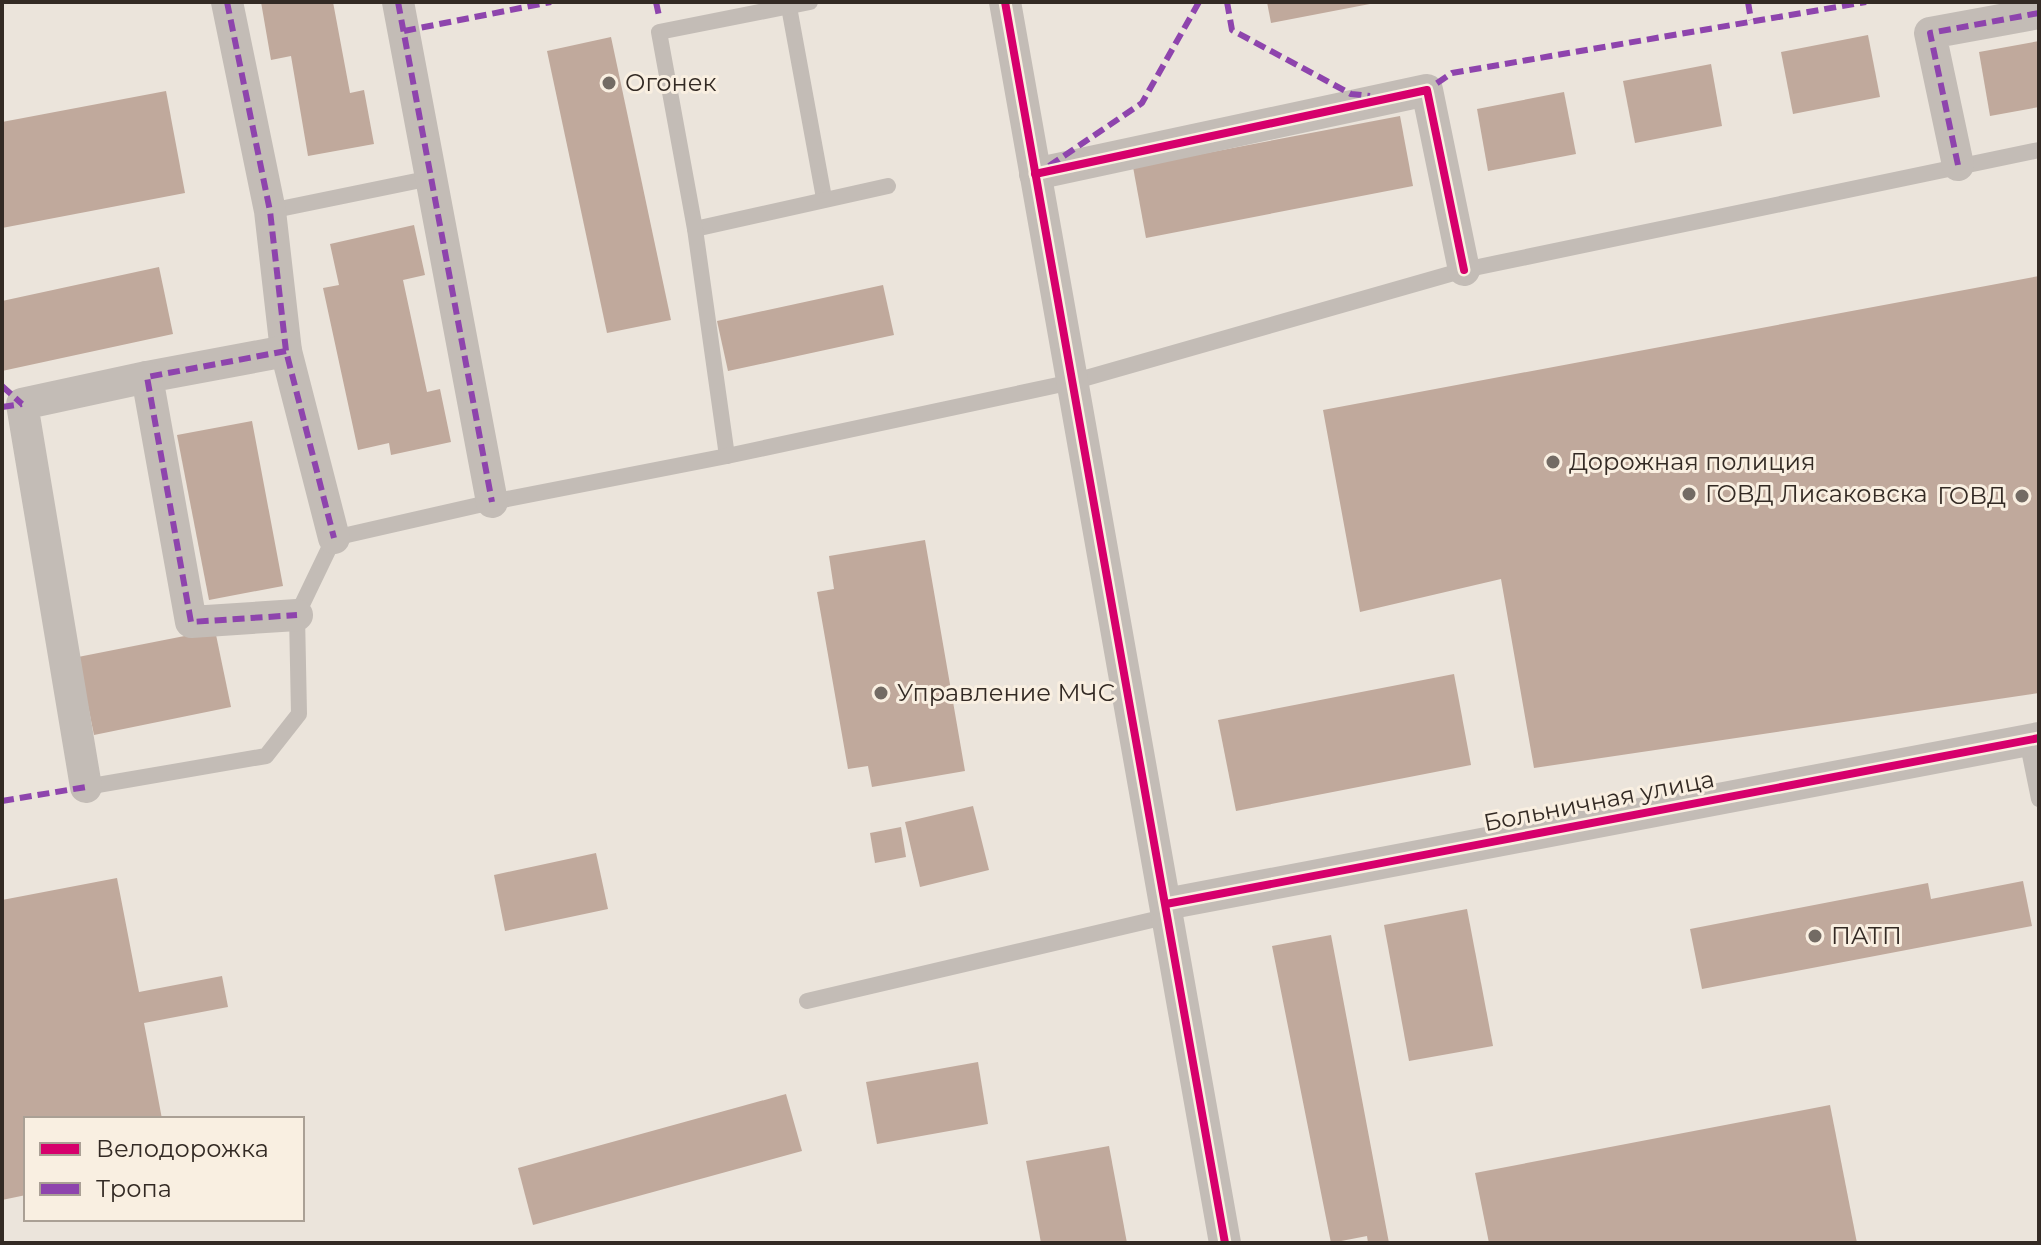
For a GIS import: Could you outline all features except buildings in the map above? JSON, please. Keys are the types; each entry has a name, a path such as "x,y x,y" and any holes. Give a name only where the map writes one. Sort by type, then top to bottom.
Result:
{"street":[{"path":"227,2 270,211 286,351 334,538"},
{"path":"398,2 492,502"},
{"path":"1005,2 1225,1243"},
{"path":"1958,165 1930,33 2039,13"},
{"path":"1035,174 1427,90 1464,270"},
{"path":"86,787 22,404 286,351"},
{"path":"147,377 191,622 297,615"},
{"name":"Больничная улица","path":"1168,910 2033,739"}],"lane":[{"path":"727,456 695,229 659,32 810,2"},
{"path":"789,7 824,198"},
{"path":"86,787 266,756 299,714 297,615 334,538 492,502 727,456 1072,382 1464,270 2039,150"},
{"path":"270,211 431,178"},
{"path":"695,229 888,186"},
{"path":"2033,739 2039,799"},
{"path":"807,1001 1168,910"}],"marked path":[{"path":"227,2 270,211 286,351 334,538"},
{"path":"398,2 492,502"},
{"path":"404,31 551,2"},
{"path":"656,2 659,16"},
{"path":"1049,166 1142,103 1199,2"},
{"path":"1227,2 1232,30 1351,94 1370,96"},
{"path":"1748,2 1751,20"},
{"path":"1421,91 1452,73 1866,2"},
{"path":"1958,165 1930,33 2039,13"},
{"path":"286,351 147,377 191,622 297,615"},
{"path":"2,386 22,404"},
{"path":"2,407 22,404"},
{"path":"2,801 86,787"}],"cycle path":[{"path":"1005,2 1225,1243"},
{"path":"1035,174 1427,90 1464,270"},
{"path":"1166,904 2039,738"}],"place":[{"name":"Огонек","path":"609,83"},
{"name":"Дорожная полиция","path":"1553,462"},
{"name":"ГОВД Лисаковска","path":"1689,494"},
{"name":"ГОВД","path":"2022,496"},
{"name":"Управление МЧС","path":"881,693"},
{"name":"ПАТП","path":"1815,936"}]}
